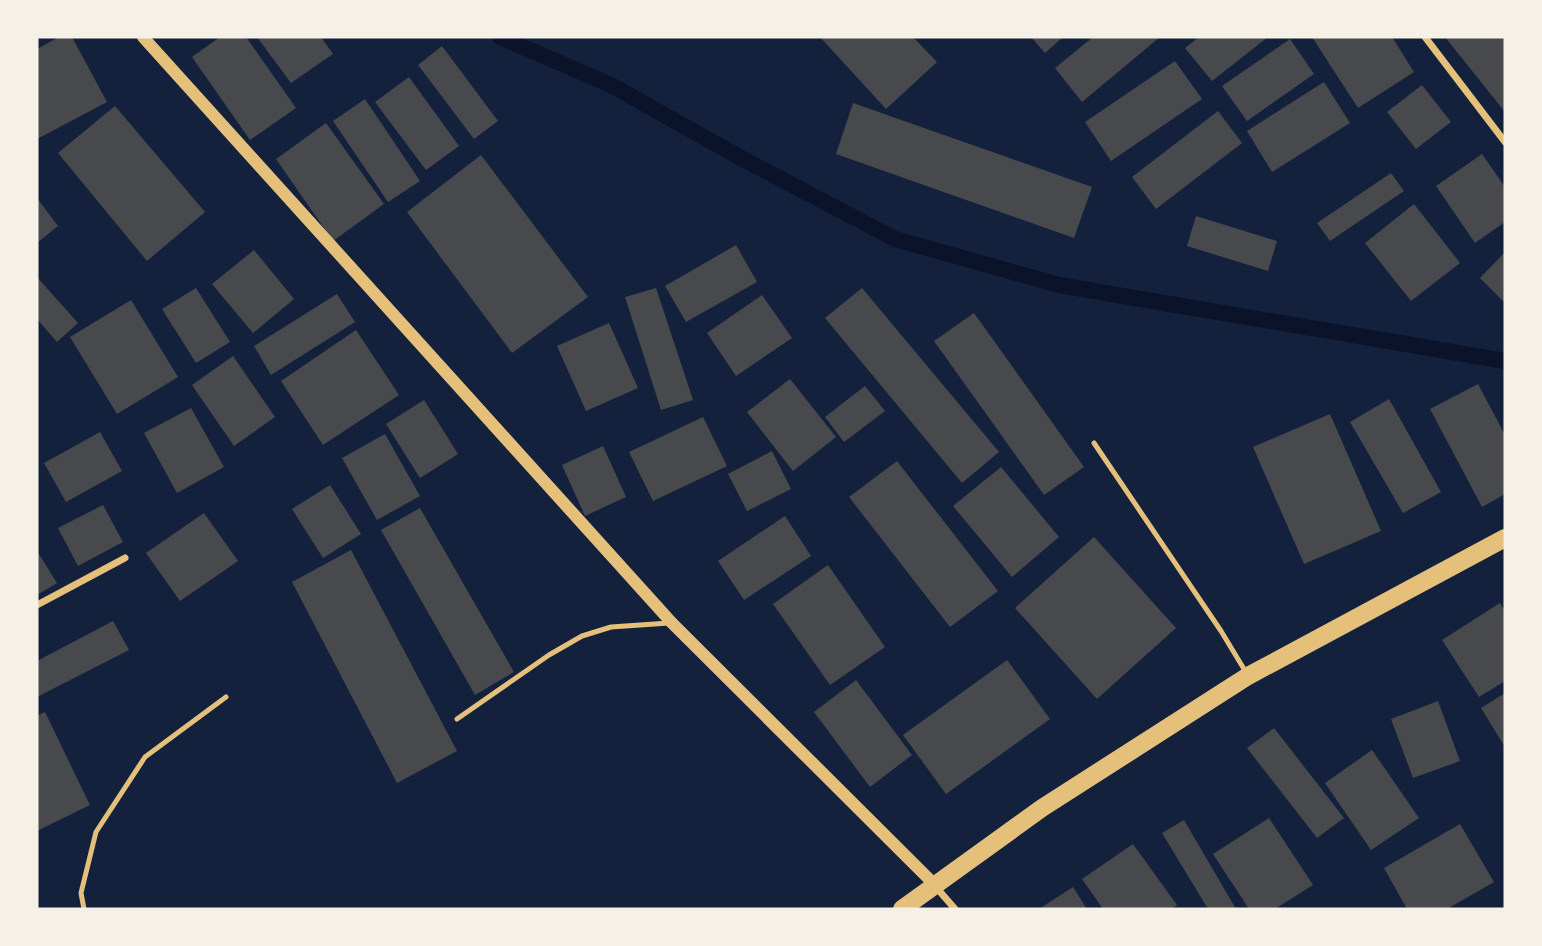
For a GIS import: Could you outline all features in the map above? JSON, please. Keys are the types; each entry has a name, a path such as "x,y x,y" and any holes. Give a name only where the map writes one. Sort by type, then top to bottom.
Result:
{"main road":[{"path":"902,909 1042,808 1248,676 1505,538"}],"street":[{"path":"143,37 672,623 935,885 955,909"},
{"path":"1425,37 1505,142"},
{"path":"37,605 125,558"}],"lane":[{"path":"1094,443 1221,631 1248,676"},
{"path":"457,719 549,654 582,636 611,627 672,623"},
{"path":"84,909 81,893 96,832 145,757 226,697"}],"building":[{"path":"59,37 72,37 107,102 37,139 37,49"},
{"path":"220,37 246,37 296,108 250,140 192,57"},
{"path":"257,37 321,37 333,54 291,83"},
{"path":"820,37 913,37 937,62 886,109"},
{"path":"1031,37 1063,37 1045,53"},
{"path":"1093,37 1160,37 1082,102 1055,68"},
{"path":"1199,37 1268,37 1212,81 1185,48"},
{"path":"1312,37 1392,37 1414,72 1358,108"},
{"path":"1445,37 1505,37 1505,112"},
{"path":"1290,39 1314,74 1247,121 1222,86"},
{"path":"442,46 498,121 474,139 418,65"},
{"path":"1175,61 1202,99 1111,161 1085,122"},
{"path":"409,77 459,146 426,170 375,102"},
{"path":"1324,82 1350,123 1272,172 1247,131"},
{"path":"1422,85 1451,122 1416,149 1387,112"},
{"path":"365,99 420,181 388,202 333,121"},
{"path":"853,103 1092,187 1074,238 836,154"},
{"path":"115,106 205,212 147,261 58,153"},
{"path":"1218,111 1242,143 1156,209 1132,177"},
{"path":"326,123 384,204 333,241 276,159"},
{"path":"1482,154 1505,187 1505,222 1475,243 1436,186"},
{"path":"481,155 588,297 512,353 407,212"},
{"path":"1391,173 1404,191 1330,241 1317,223"},
{"path":"37,198 58,226 37,243"},
{"path":"1414,204 1460,263 1411,301 1365,243"},
{"path":"1196,216 1277,241 1268,271 1187,246"},
{"path":"736,245 757,282 686,322 665,286"},
{"path":"254,250 294,299 253,333 212,284"},
{"path":"1505,252 1505,303 1480,278"},
{"path":"37,277 78,323 57,342 37,319"},
{"path":"196,288 230,342 196,363 162,309"},
{"path":"656,288 693,400 661,410 625,297"},
{"path":"862,288 999,452 962,483 825,318"},
{"path":"337,294 355,322 271,375 254,346"},
{"path":"762,295 792,338 736,376 707,333"},
{"path":"131,300 178,377 117,414 70,337"},
{"path":"974,313 1084,467 1044,495 934,341"},
{"path":"609,323 638,388 586,411 557,346"},
{"path":"356,330 399,395 323,445 281,381"},
{"path":"233,356 275,417 234,446 192,385"},
{"path":"790,379 836,437 793,471 747,412"},
{"path":"1478,384 1505,435 1505,494 1482,507 1430,409"},
{"path":"865,386 885,411 844,442 825,417"},
{"path":"1389,399 1441,492 1403,513 1350,422"},
{"path":"424,400 458,454 420,478 386,424"},
{"path":"191,408 224,467 177,493 144,433"},
{"path":"1330,414 1381,531 1304,564 1253,447"},
{"path":"703,417 727,466 653,501 629,452"},
{"path":"100,432 122,471 66,502 44,463"},
{"path":"385,434 420,496 377,520 342,458"},
{"path":"603,446 626,497 585,516 562,465"},
{"path":"772,451 791,489 747,511 728,474"},
{"path":"897,461 998,591 950,627 849,497"},
{"path":"1001,467 1059,537 1012,577 953,506"},
{"path":"330,485 361,534 323,558 292,509"},
{"path":"103,505 123,542 78,566 58,528"},
{"path":"420,508 514,672 475,695 381,530"},
{"path":"204,513 238,561 180,601 146,553"},
{"path":"785,516 811,556 744,600 718,561"},
{"path":"1094,537 1176,628 1097,699 1015,608"},
{"path":"351,550 457,751 397,783 292,582"},
{"path":"37,551 57,583 37,595"},
{"path":"828,565 885,647 830,685 773,604"},
{"path":"1500,603 1505,611 1505,681 1479,697 1442,640"},
{"path":"113,621 129,650 37,697 37,661"},
{"path":"1007,660 1050,719 946,794 903,735"},
{"path":"856,680 912,755 870,787 814,712"},
{"path":"1505,693 1505,747 1481,708"},
{"path":"1438,701 1460,761 1413,778 1391,719"},
{"path":"45,712 90,805 37,831 37,716"},
{"path":"1274,728 1344,818 1317,838 1247,748"},
{"path":"1372,750 1419,818 1371,850 1325,783"},
{"path":"1269,818 1313,885 1275,909 1249,909 1213,854"},
{"path":"1184,820 1236,909 1208,909 1162,833"},
{"path":"1460,824 1494,882 1447,909 1407,909 1384,868"},
{"path":"1133,844 1177,905 1171,909 1103,909 1082,879"},
{"path":"1073,887 1087,909 1043,909 1042,907"}],"waterway":[{"path":"500,37 611,85 741,158 895,239 1059,285 1505,361"}]}
